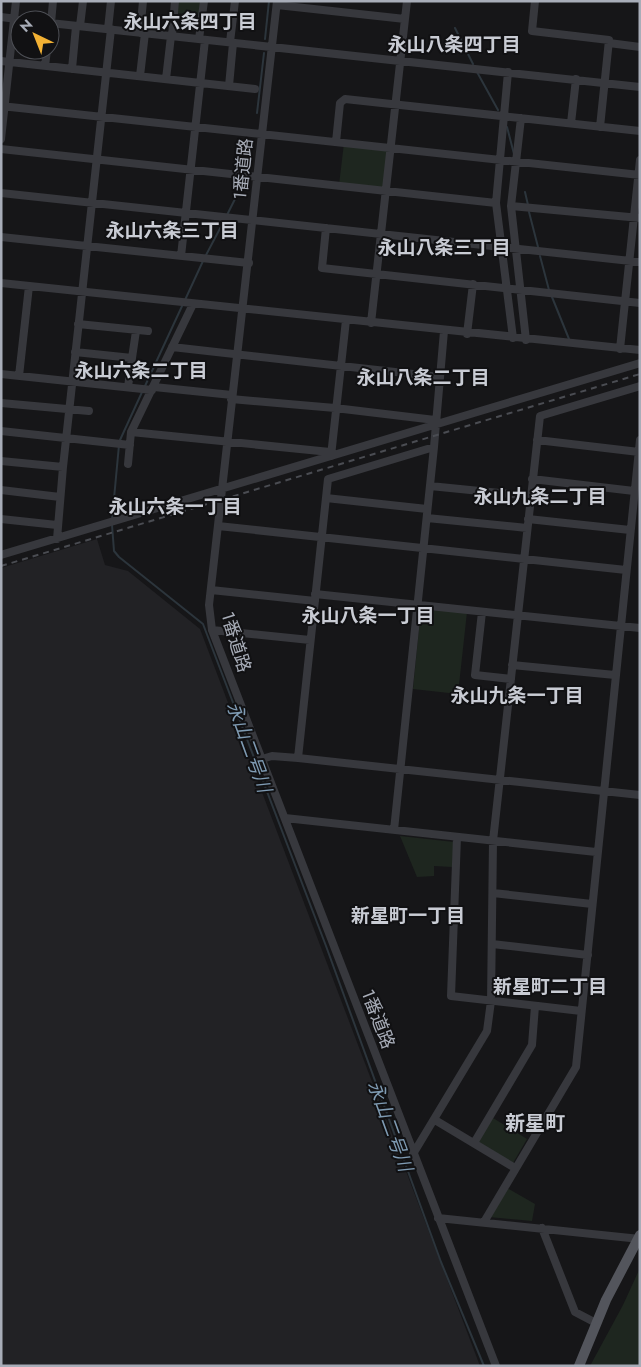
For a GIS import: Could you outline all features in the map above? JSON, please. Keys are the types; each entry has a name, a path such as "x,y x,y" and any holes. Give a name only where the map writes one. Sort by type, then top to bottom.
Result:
{"main road":[{"path":"580,1366 596,1323 639,1238"}],"street":[{"path":"72,69 83,1"},
{"path":"57,539 86,246 106,73 111,1"},
{"path":"140,76 143,1"},
{"path":"166,79 176,1"},
{"path":"181,256 200,83 204,1"},
{"path":"228,86 235,1"},
{"path":"371,323 407,1"},
{"path":"535,1 532,31 609,40 609,43 640,47"},
{"path":"277,3 405,19"},
{"name":"1番道路","path":"277,3 262,134 255,176 249,263 241,309 209,605 212,630 496,1366"},
{"path":"60,24 640,87"},
{"path":"1,139 5,62 10,38"},
{"path":"600,127 609,43"},
{"path":"45,66 46,60"},
{"path":"5,62 255,89"},
{"path":"508,72 496,203 513,338"},
{"path":"570,124 576,79"},
{"path":"336,142 340,103 345,99 640,131"},
{"path":"3,106 639,175"},
{"path":"521,118 511,206 526,340"},
{"path":"1,149 496,203"},
{"path":"620,349 629,261 636,218 640,160"},
{"path":"1,193 640,262"},
{"path":"511,206 636,218"},
{"path":"326,228 322,268 640,303"},
{"path":"1,237 249,263"},
{"path":"1,283 467,334 640,350"},
{"path":"467,334 473,284"},
{"path":"19,376 28,286"},
{"path":"128,464 127,445 131,432 191,304"},
{"path":"331,454 346,320"},
{"path":"78,324 148,331"},
{"path":"128,387 136,330"},
{"path":"394,830 427,518 444,331"},
{"path":"172,348 440,377"},
{"path":"75,352 132,358"},
{"path":"1,555 222,490 331,454 640,363"},
{"path":"1,374 335,408 435,423"},
{"path":"414,1154 487,1031 491,1001 494,842 540,416 640,386"},
{"path":"1,403 89,411"},
{"path":"1,431 127,445"},
{"path":"131,432 227,441 331,454"},
{"path":"537,440 638,452"},
{"path":"484,1222 576,1067 588,955 596,852 640,440"},
{"path":"298,758 328,479 434,447"},
{"path":"1,461 63,467"},
{"path":"532,479 634,491"},
{"path":"430,486 531,496"},
{"path":"1,490 60,497"},
{"path":"326,498 427,509"},
{"path":"1,518 57,525"},
{"path":"427,518 527,528"},
{"path":"528,519 630,530"},
{"path":"218,526 626,570"},
{"path":"211,590 418,605 640,628"},
{"path":"482,612 475,675 511,679"},
{"path":"212,630 310,640"},
{"path":"512,665 615,675"},
{"path":"262,758 272,756 298,758 640,795"},
{"path":"285,818 596,852"},
{"path":"457,837 451,996 581,1011"},
{"path":"493,893 592,904"},
{"path":"492,944 588,955"},
{"path":"474,1143 532,1045 535,1006"},
{"path":"435,1120 515,1168"},
{"path":"438,1218 639,1238"},
{"path":"542,1228 575,1312 596,1323"}],"shaded area":[{"path":"175,1 204,1 202,15 174,13"},
{"path":"344,143 391,148 386,191 339,185"},
{"path":"97,539 105,565 128,571 200,629 480,1366 1,1366 1,568"},
{"path":"421,608 467,612 458,694 413,689"},
{"path":"400,836 454,842 452,867 434,866 434,876 417,877"},
{"path":"493,1118 527,1139 513,1163 478,1142"},
{"path":"507,1188 535,1204 532,1221 489,1217"},
{"path":"640,1268 640,1366 590,1366 623,1305"}],"waterway":[{"name":"永山二号川","path":"265,39 269,1"},
{"path":"455,28 473,64"},
{"name":"永山二号川","path":"257,113 264,53"},
{"path":"477,72 498,110"},
{"path":"507,127 514,154"},
{"name":"永山二号川","path":"247,175 249,165"},
{"name":"永山二号川","path":"227,215 245,179"},
{"path":"525,192 528,205"},
{"path":"529,212 538,247"},
{"name":"永山二号川","path":"205,257 225,219"},
{"path":"540,256 549,290"},
{"name":"永山二号川","path":"185,300 203,261"},
{"path":"552,297 569,339"},
{"name":"永山二号川","path":"145,386 183,304"},
{"name":"永山二号川","path":"120,440 143,390"},
{"name":"永山二号川","path":"112,520 119,445"},
{"name":"永山二号川","path":"112,525 114,551 119,557 203,624 326,946 441,1262 484,1366"}],"railway":[{"path":"1,566 640,374"}],"district":[{"name":"永山六条四丁目","path":"190,21"},
{"name":"永山八条四丁目","path":"454,44"},
{"name":"永山六条三丁目","path":"172,230"},
{"name":"永山八条三丁目","path":"444,247"},
{"name":"永山六条二丁目","path":"141,370"},
{"name":"永山八条二丁目","path":"423,377"},
{"name":"永山九条二丁目","path":"540,496"},
{"name":"永山六条一丁目","path":"175,506"},
{"name":"永山八条一丁目","path":"368,615"},
{"name":"永山九条一丁目","path":"517,695"},
{"name":"新星町一丁目","path":"408,915"},
{"name":"新星町二丁目","path":"550,986"},
{"name":"新星町","path":"535,1123"}]}
